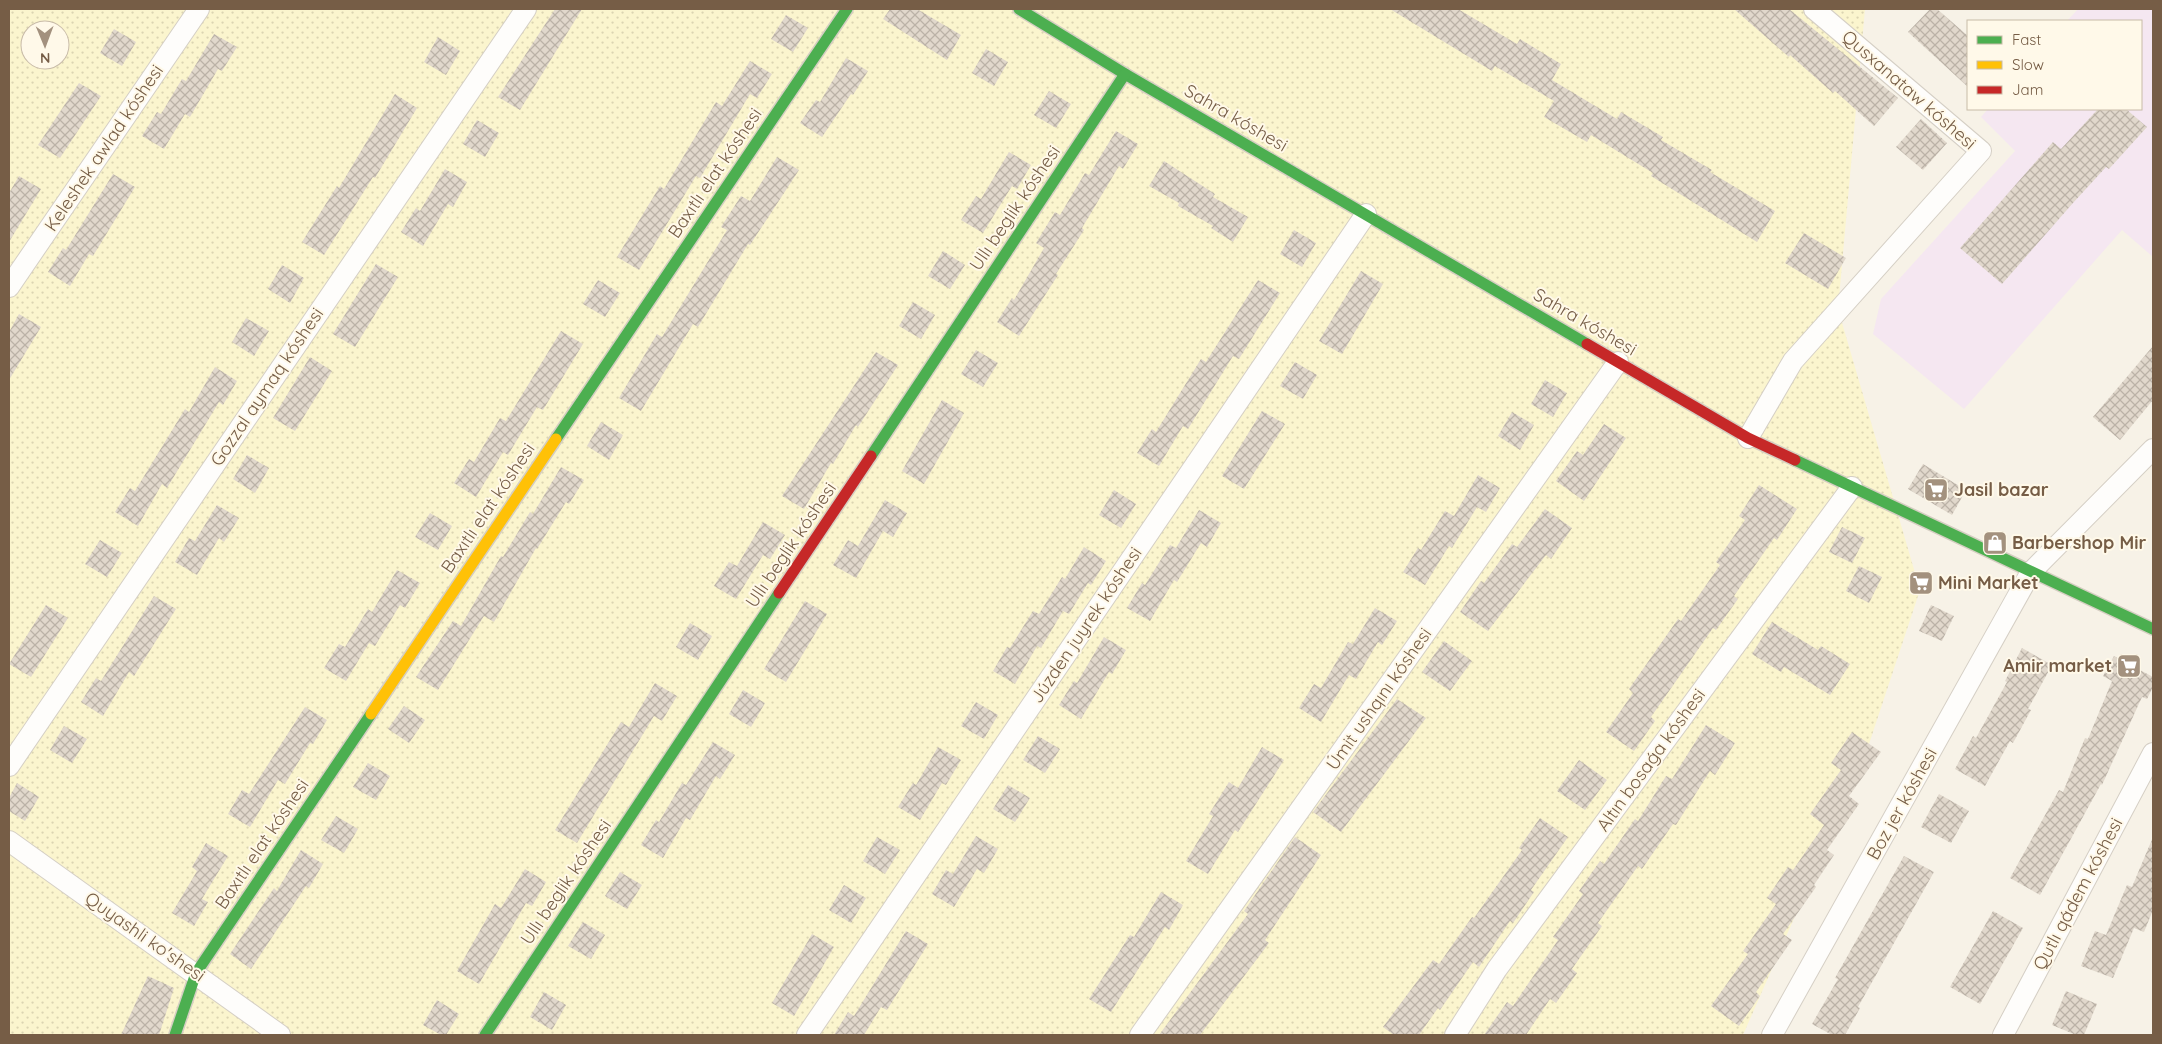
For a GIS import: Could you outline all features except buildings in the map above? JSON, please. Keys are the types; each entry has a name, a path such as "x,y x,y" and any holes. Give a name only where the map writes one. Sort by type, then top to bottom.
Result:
{"street":[{"name":"Keleshek awlad kóshesi","path":"9,287 199,9"},
{"name":"Gozzal aymaq kóshesi","path":"9,766 526,9"},
{"name":"Baxıtlı elat kóshesi","path":"175,1035 196,973 847,9"},
{"name":"Sahra kóshesi","path":"1019,9 1125,74 1748,438 2153,629"},
{"name":"Qusxanataw kóshesi","path":"1748,438 1793,361 1981,151 1814,9"},
{"name":"Ullı beglik kóshesi","path":"485,1035 1125,74"},
{"name":"Júzden juyrek kóshesi","path":"807,1035 1366,214"},
{"name":"Úmit ushqını kóshesi","path":"1140,1035 1618,362"},
{"name":"Boz jer kóshesi","path":"1772,1035 2031,572 2153,449"},
{"name":"Altın bosaǵa kóshesi","path":"1455,1035 1503,961 1852,487"},
{"name":"Qutlı qádem kóshesi","path":"2004,1035 2153,753"},
{"name":"Quyashli ko'shesi","path":"9,841 196,973 280,1035"}],"shaded area":[{"path":"2078,9 2153,9 2153,257 2122,230 1964,409 1873,334 1881,299 2015,151 1981,117 1987,110 2142,110 2142,20 2068,20"}],"sand":[{"path":"9,9 1865,9 1838,309 1920,590 1865,756 1743,1035 9,1035"}],"traffic: fast":[{"path":"556,439 847,9"},
{"path":"1019,9 1125,74 1587,344"},
{"path":"871,456 1125,74"},
{"path":"1795,460 2153,629"},
{"path":"485,1035 779,593"},
{"path":"175,1035 196,973 371,714"}],"traffic: slow":[{"path":"371,714 556,439"}],"traffic: jam":[{"path":"1587,344 1748,438 1795,460"},
{"path":"779,593 871,456"}],"place":[{"name":"Jasil bazar","path":"1936,490"},
{"name":"Barbershop Mir","path":"1995,543"},
{"name":"Mini Market","path":"1921,583"},
{"name":"Amir market","path":"2129,666"}]}
